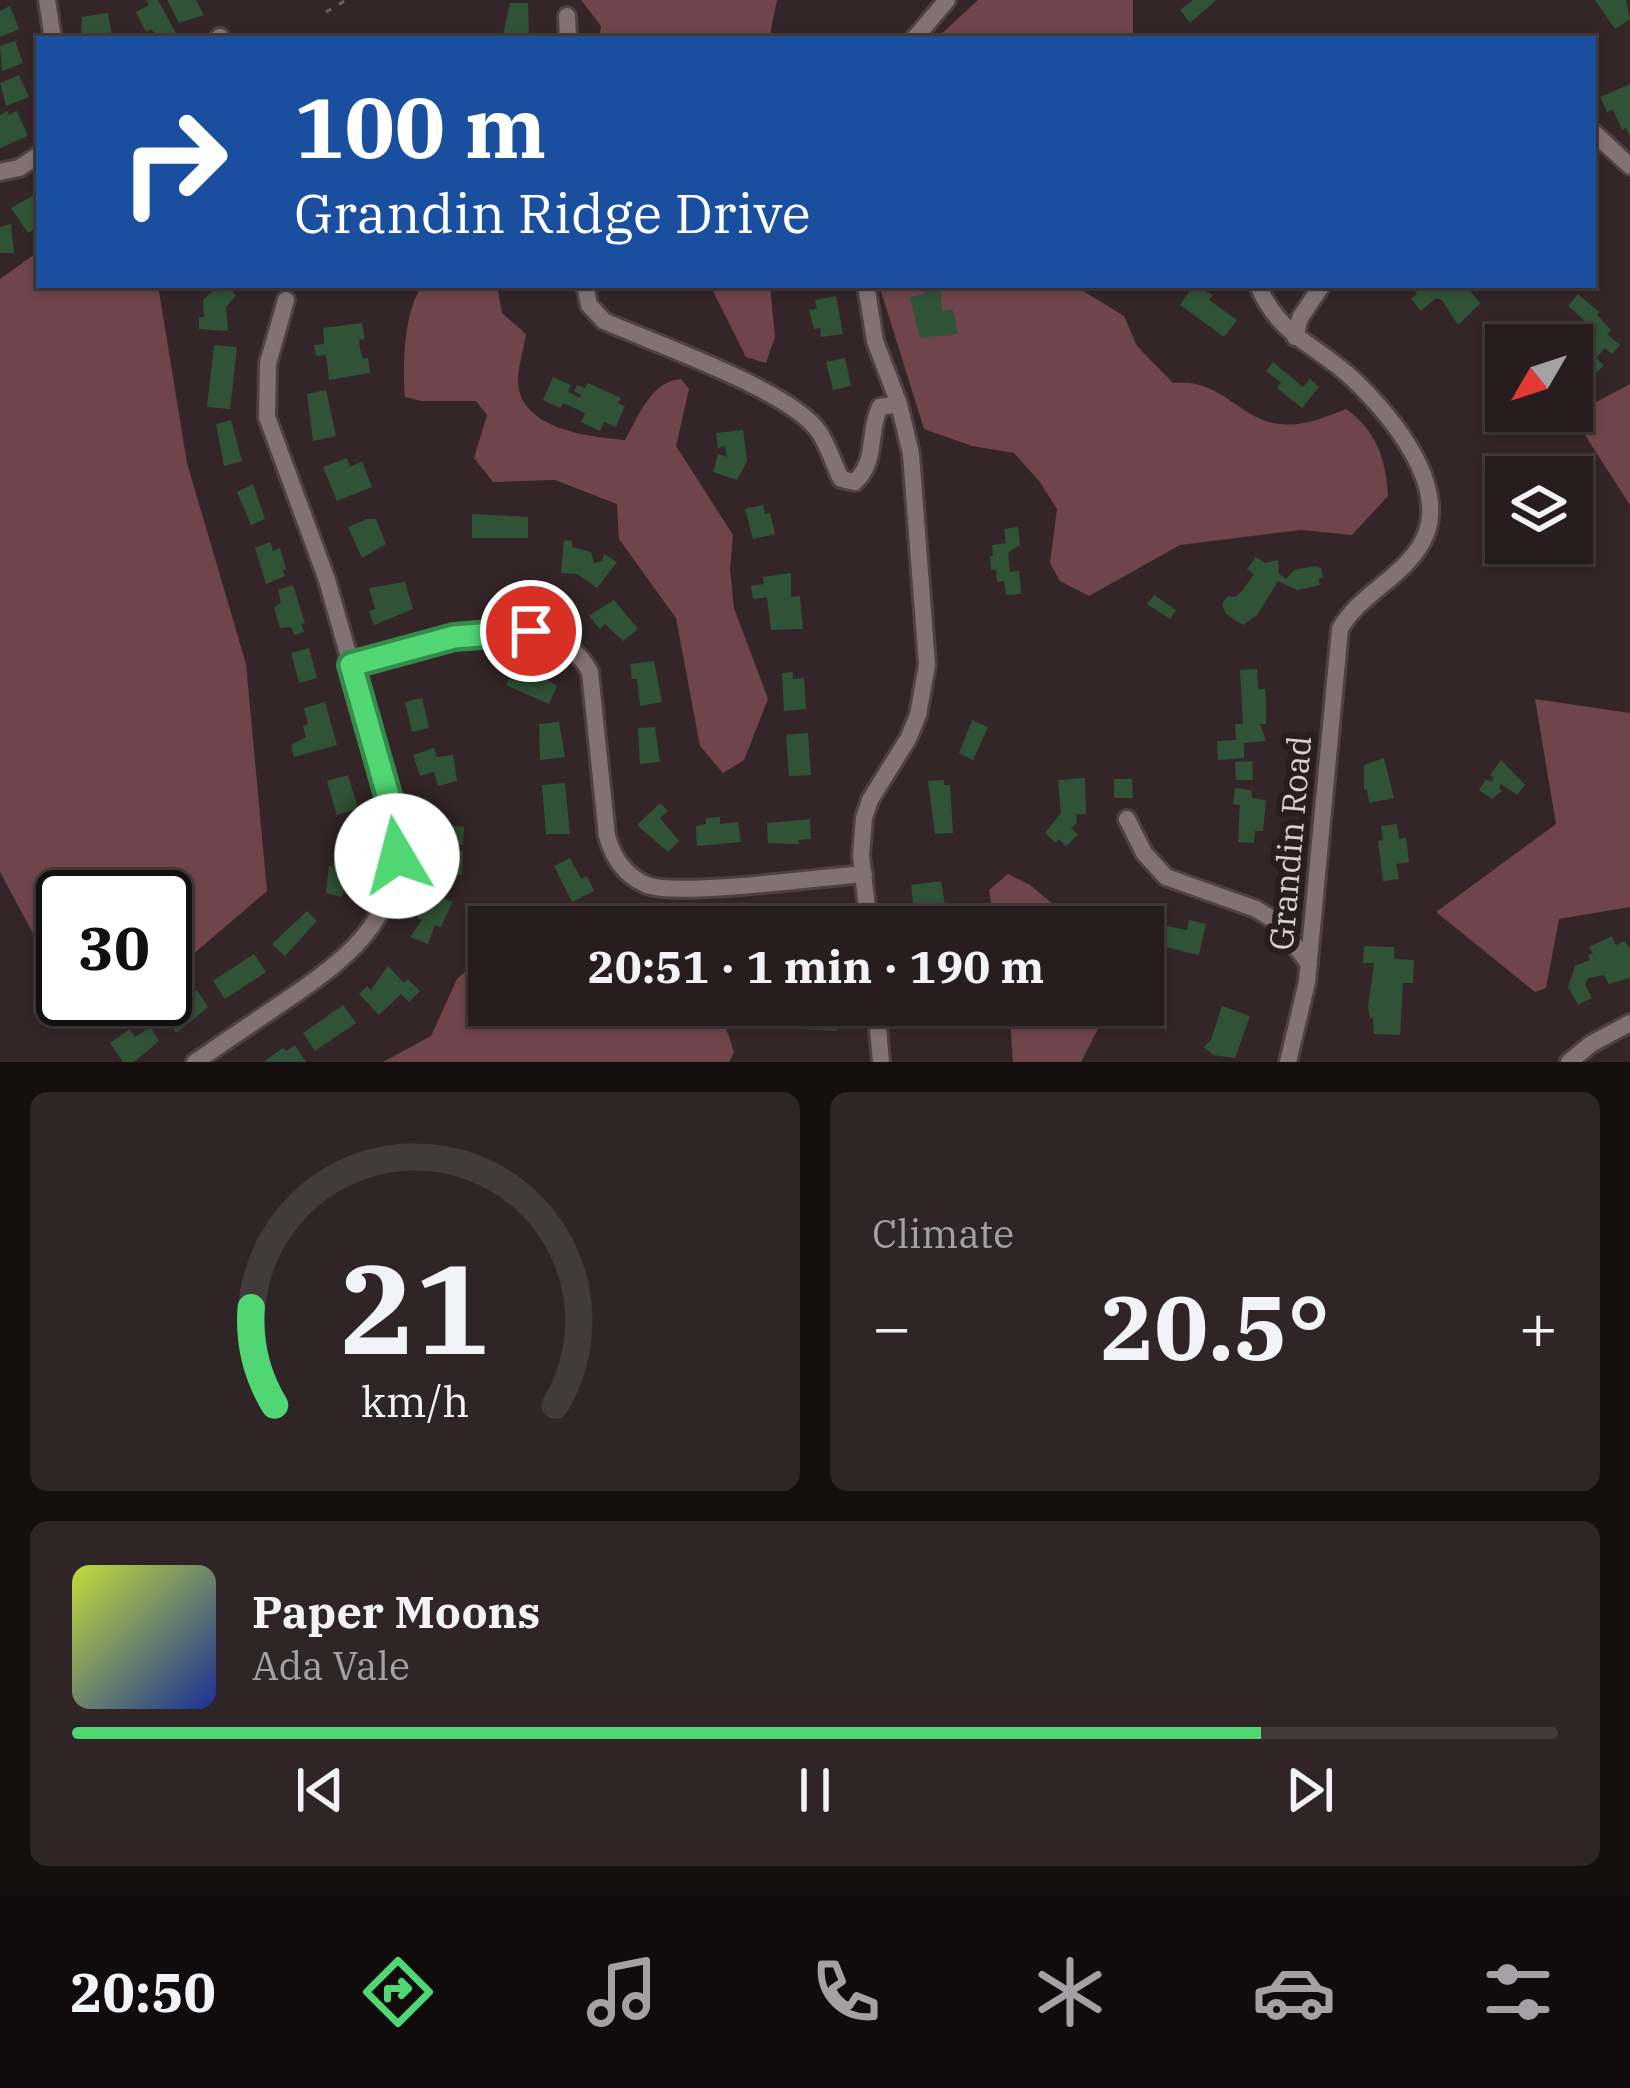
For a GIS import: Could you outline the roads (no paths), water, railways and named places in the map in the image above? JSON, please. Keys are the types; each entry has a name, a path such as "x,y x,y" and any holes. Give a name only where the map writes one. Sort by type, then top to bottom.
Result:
{"street":[{"path":"46,0 52,36"},
{"path":"917,36 947,0"},
{"path":"567,16 568,36"},
{"path":"1596,135 1630,166"},
{"path":"0,172 19,168 36,157"},
{"path":"586,288 589,305 604,322 800,411 820,431 841,478 855,482 868,470 873,422 880,407 899,404"},
{"path":"866,288 875,341 899,404 911,454 927,665 918,715 864,818 861,855 867,906"},
{"path":"1259,288 1274,318 1295,337 1300,318 1320,288"},
{"path":"195,1062 339,964 367,936 389,892 397,856 395,820 327,580 267,417 268,362 286,300"},
{"name":"Grandin Road","path":"1288,1062 1309,964 1340,629 1420,547 1429,524 1430,499 1413,458 1378,406 1332,361 1295,337"},
{"path":"351,665 454,637 531,631 556,636 576,651 590,672 607,836 616,860 633,878 669,889 864,874"},
{"path":"1127,819 1144,853 1166,877 1256,909 1276,922 1309,964"},
{"path":"1569,1062 1630,1023"},
{"path":"877,1026 880,1062"}]}
